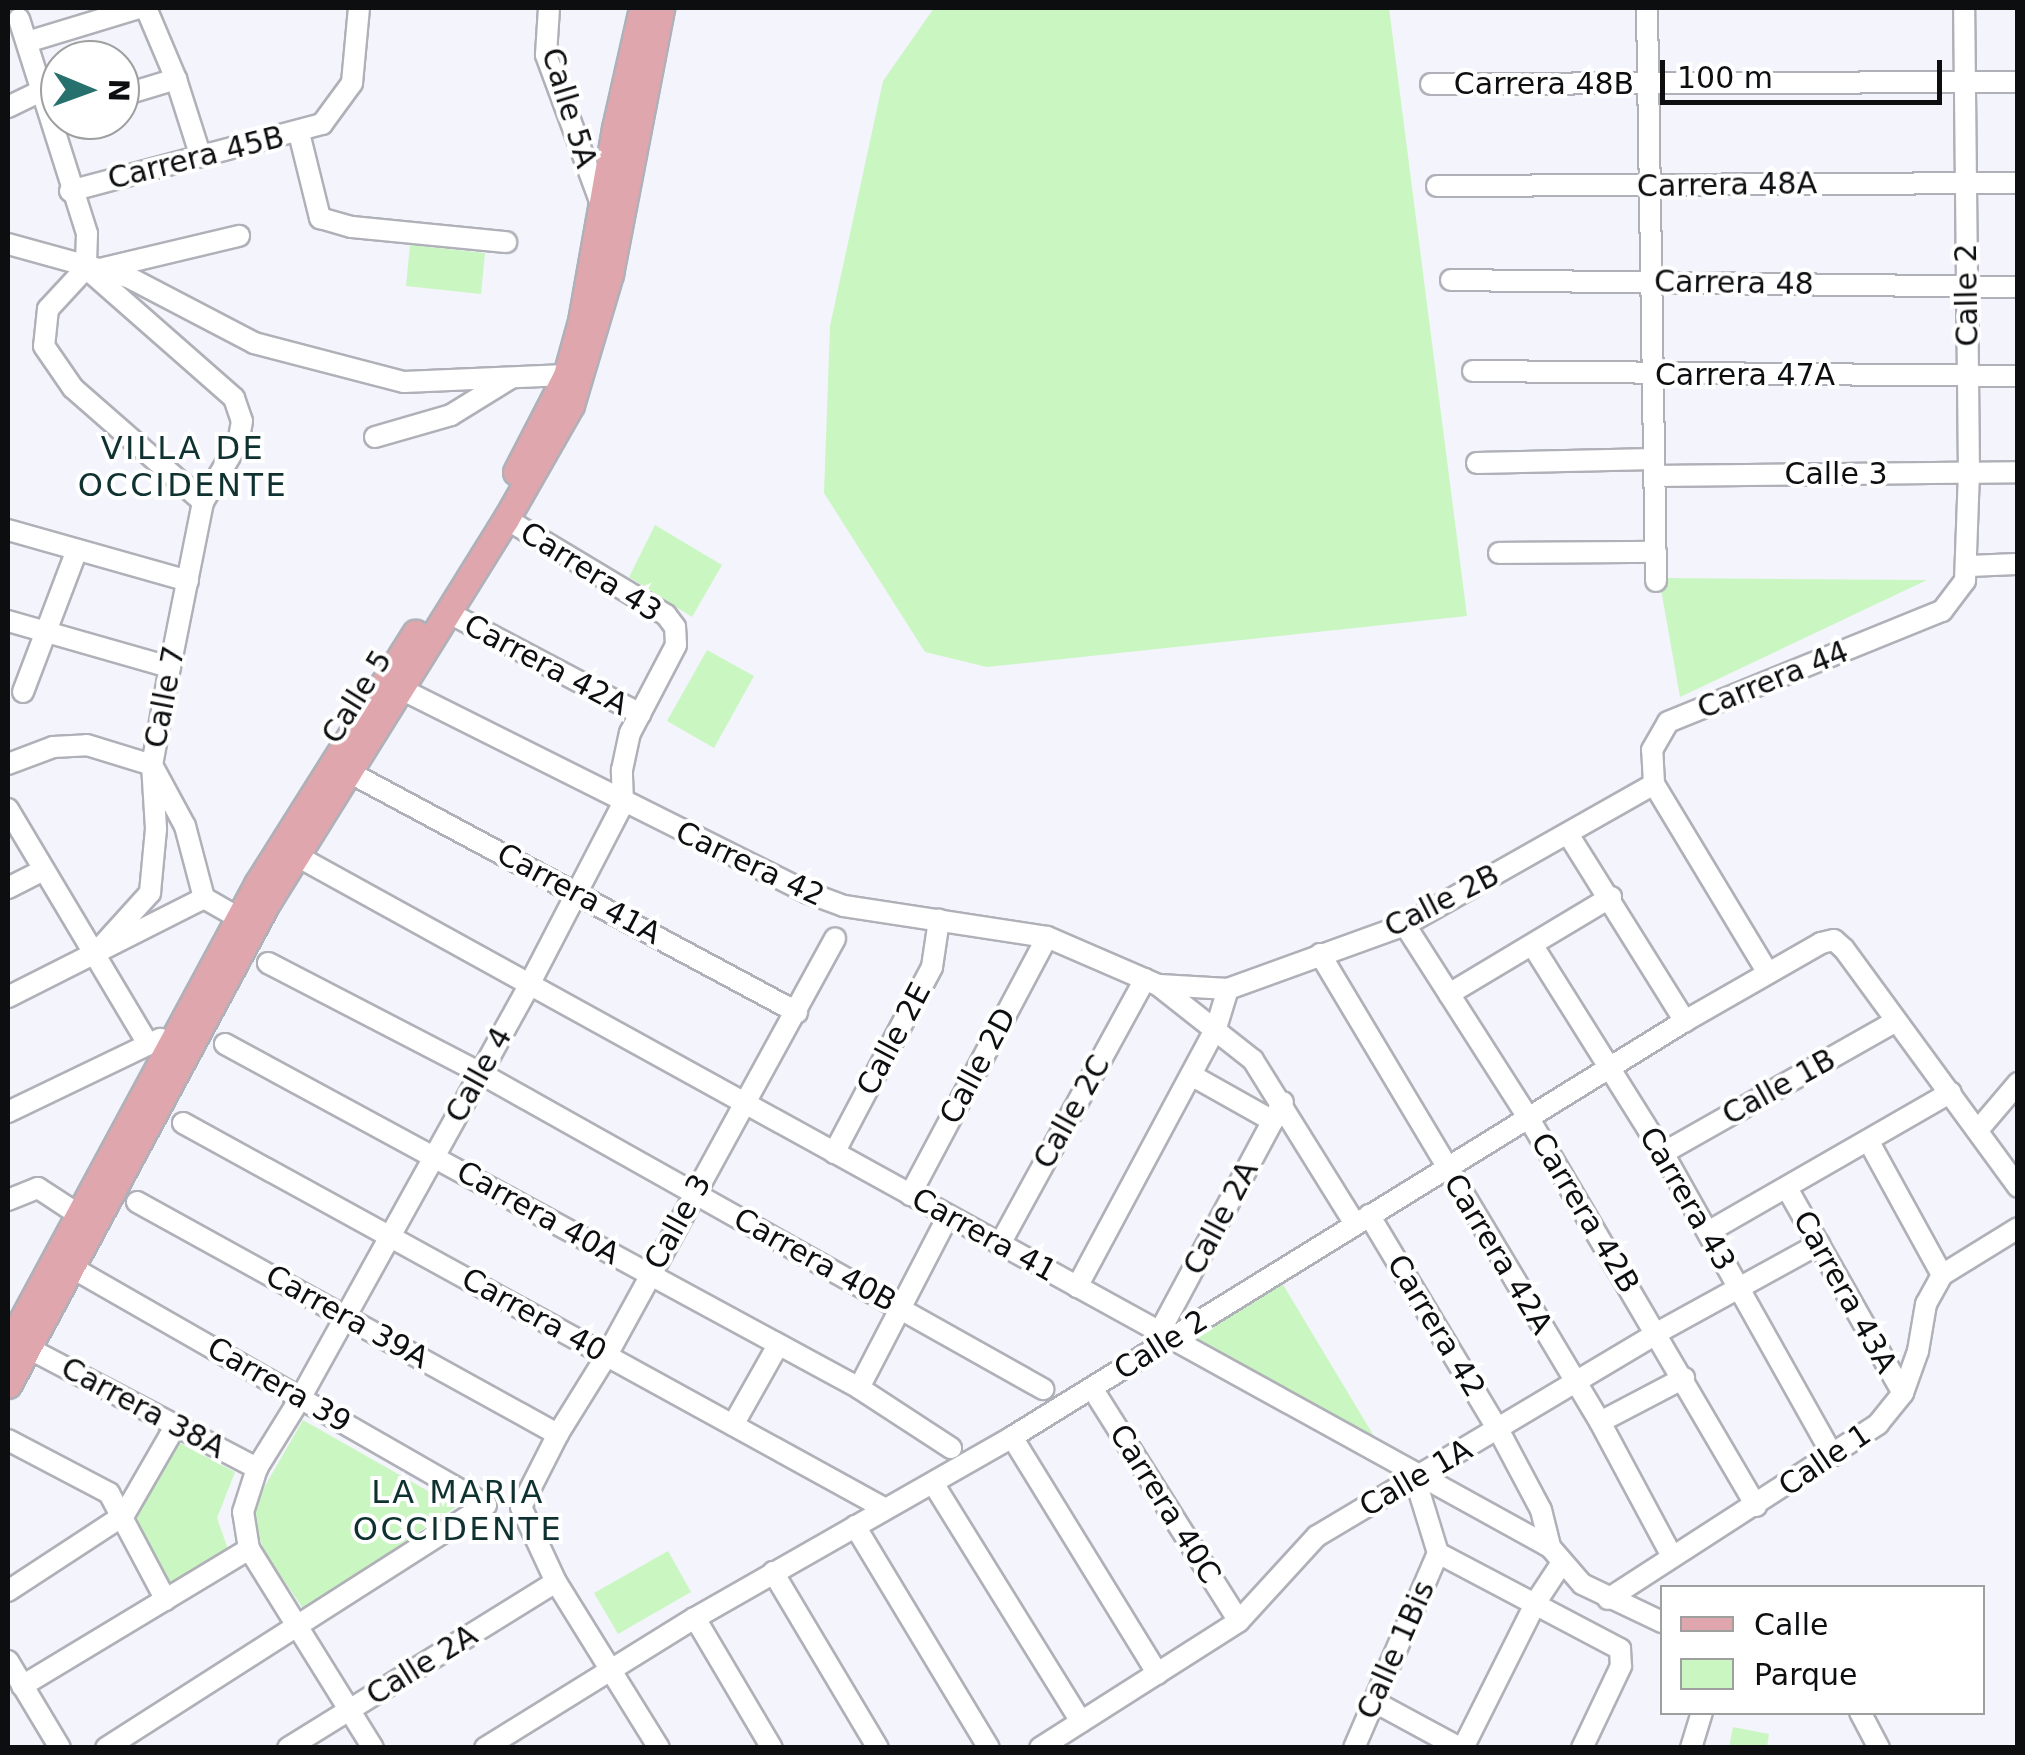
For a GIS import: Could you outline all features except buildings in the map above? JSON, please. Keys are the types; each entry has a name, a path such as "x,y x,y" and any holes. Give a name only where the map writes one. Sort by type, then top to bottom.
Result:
{"main road":[{"name":"Calle 5","path":"8,1386 18,1347 76,1213 239,918 518,469 566,375 642,8"},
{"name":"Calle 5","path":"18,1347 70,1268 296,856 506,519 571,405 598,327 661,8"}],"street":[{"path":"26,42 139,8"},
{"path":"146,8 176,79 200,154"},
{"name":"Carrera 45B","path":"70,191 200,154 300,133 322,124 352,83 359,8"},
{"name":"Calle 5A","path":"549,8 546,54 602,206"},
{"path":"1647,8 1656,581"},
{"name":"Calle 2","path":"1964,8 1969,473 1966,574"},
{"path":"20,18 40,82"},
{"path":"140,90 176,79"},
{"name":"Carrera 48B","path":"1431,84 2018,82"},
{"path":"8,107 40,91"},
{"path":"300,133 320,218 352,227 506,242"},
{"path":"60,140 70,191 87,234 91,269"},
{"name":"Carrera 48A","path":"1437,186 2018,183"},
{"path":"203,502 74,388 44,346 48,309 91,269 239,236"},
{"path":"9,240 91,269 128,277 254,344 404,382 566,375"},
{"name":"Calle 7","path":"91,269 234,398 242,421 238,443 203,502 170,666 152,765 156,830 150,893 92,957"},
{"name":"Carrera 48","path":"1451,280 2018,287"},
{"name":"Carrera 47A","path":"1473,371 2018,376"},
{"path":"375,436 451,415 513,377"},
{"name":"Calle 3","path":"1477,463 2018,472"},
{"name":"Carrera 43","path":"506,519 666,615 675,626"},
{"path":"8,530 188,581"},
{"path":"23,692 77,550"},
{"path":"1499,552 1656,552"},
{"path":"1966,574 2018,564"},
{"name":"Carrera 44","path":"1654,784 1652,750 1668,722 1942,611 1966,574"},
{"name":"Carrera 42A","path":"452,616 640,714"},
{"path":"8,621 170,666"},
{"name":"Calle 4","path":"249,1549 244,1512 257,1468 301,1397 480,1073 623,804 622,770 640,714 676,644 675,626"},
{"name":"Carrera 42","path":"408,694 623,804 844,906 1046,937 1152,982 1216,1028 1253,1060 1278,1112 1362,1220 1499,1431 1540,1510 1555,1556"},
{"path":"8,764 54,747 87,745 152,765 185,826 204,898 239,918"},
{"name":"Carrera 41A","path":"360,778 797,1012"},
{"path":"1654,784 1768,973"},
{"name":"Calle 2B","path":"1152,982 1228,989 1405,925 1654,784"},
{"path":"8,809 92,957 148,1044"},
{"path":"1568,834 1611,897 1685,1021"},
{"name":"Carrera 41","path":"296,856 1414,1475 1555,1556 1608,1599 1660,1621"},
{"path":"8,888 43,870"},
{"path":"1450,994 1611,897"},
{"path":"11,988 92,957 204,898"},
{"name":"Calle 2E","path":"834,1153 932,967 939,920"},
{"name":"Carrera 42B","path":"1405,925 1528,1117 1756,1506"},
{"name":"Calle 2D","path":"910,1195 1046,937"},
{"name":"Calle 3","path":"556,1582 521,1507 835,938"},
{"name":"Calle 2","path":"486,1748 695,1618 1012,1437 1092,1388 1164,1336 1820,942 1834,940 1896,1021"},
{"name":"Carrera 43","path":"1532,946 1662,1153 1833,1456"},
{"name":"Carrera 42A","path":"1320,954 1600,1422 1672,1556"},
{"name":"Carrera 40B","path":"268,963 480,1073 1043,1390"},
{"name":"Calle 2C","path":"1000,1244 1152,982"},
{"path":"1078,1287 1216,1028 1228,989"},
{"path":"1896,1021 2018,1187"},
{"name":"Calle 1B","path":"1662,1153 1896,1021"},
{"path":"8,1112 176,1032"},
{"name":"Carrera 40A","path":"225,1044 860,1388 951,1448"},
{"path":"1191,1075 1278,1112"},
{"path":"1978,1130 2018,1083"},
{"path":"1708,1232 1788,1190 1951,1092"},
{"name":"Calle 2A","path":"1164,1336 1278,1112"},
{"name":"Carrera 40","path":"183,1123 884,1508"},
{"path":"1869,1142 1942,1276 2018,1228"},
{"path":"8,1200 38,1188 76,1213"},
{"name":"Carrera 43A","path":"1788,1190 1903,1394"},
{"name":"Carrera 39A","path":"137,1202 558,1434"},
{"path":"860,1388 948,1216"},
{"name":"Calle 1A","path":"1040,1748 1239,1621 1317,1536 1736,1287 1819,1244"},
{"name":"Carrera 39","path":"70,1268 486,1505 298,1628"},
{"name":"Calle 1","path":"1608,1599 1878,1424 1903,1394 1918,1351 1926,1304 1942,1276"},
{"path":"733,1425 778,1344"},
{"name":"Carrera 38A","path":"18,1347 257,1468"},
{"path":"1600,1422 1684,1378"},
{"name":"Carrera 40C","path":"1092,1388 1239,1621"},
{"path":"8,1591 124,1516 176,1425"},
{"path":"1012,1437 1158,1674"},
{"path":"8,1440 108,1493 124,1516 166,1600"},
{"path":"1414,1475 1438,1553 1620,1649 1621,1666 1582,1748"},
{"path":"933,1483 1082,1722"},
{"path":"856,1526 989,1748"},
{"path":"22,1686 249,1549 373,1748"},
{"name":"Calle 1Bis","path":"1354,1748 1438,1553"},
{"path":"1372,1701 1462,1748 1555,1556"},
{"path":"773,1572 878,1748"},
{"path":"556,1582 659,1748"},
{"name":"Calle 2A","path":"288,1748 556,1582"},
{"path":"695,1618 772,1748"},
{"path":"106,1748 298,1628"},
{"path":"8,1660 60,1748"},
{"path":"1690,1748 1701,1715"},
{"path":"1862,1715 1880,1748"}],"green space":[{"path":"934,8 1389,8 1467,616 987,667 925,652 824,493 830,326 883,81"},
{"path":"410,245 485,253 481,294 406,286"},
{"path":"655,525 722,565 692,617 629,577"},
{"path":"1659,578 1927,580 1680,697"},
{"path":"707,650 754,676 714,748 667,721"},
{"path":"1282,1283 1375,1438 1189,1338"},
{"path":"303,1420 456,1507 304,1610 265,1553 250,1512"},
{"path":"174,1440 235,1472 217,1518 230,1555 166,1590 136,1516"},
{"path":"668,1551 691,1592 618,1634 594,1593"},
{"path":"1733,1727 1769,1734 1767,1747 1729,1747"}],"district":[{"name":"VILLA DE OCCIDENTE","path":"183,468"},
{"name":"LA MARIA OCCIDENTE","path":"458,1512"}]}
